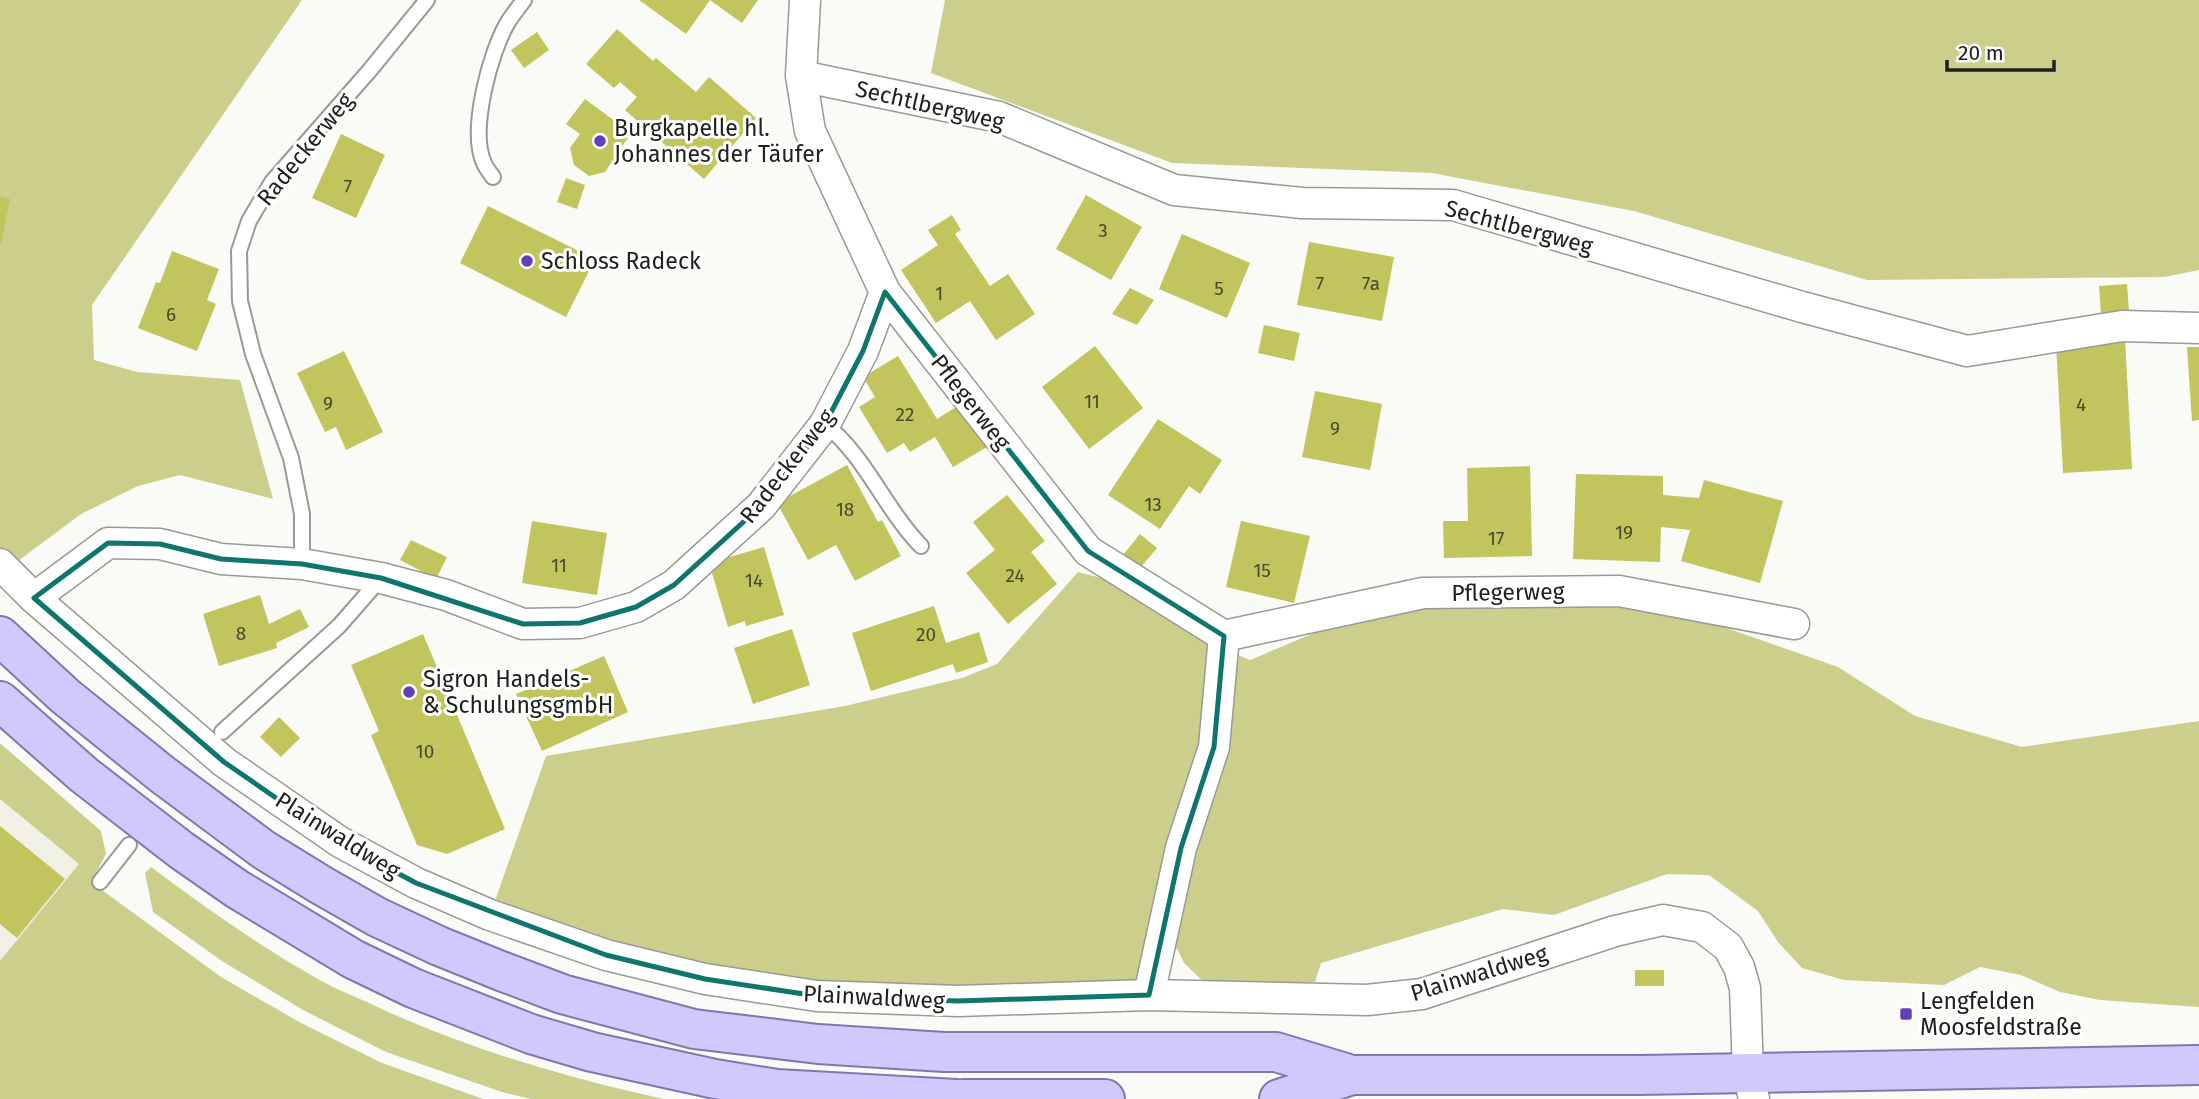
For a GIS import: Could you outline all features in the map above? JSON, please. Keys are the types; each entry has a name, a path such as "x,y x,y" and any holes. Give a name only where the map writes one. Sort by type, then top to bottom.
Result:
{"main road":[{"path":"0,636 108,732 264,850 377,917 439,946 562,995 694,1029 757,1038 944,1052 1276,1052 1352,1075 1528,1075 1745,1090 2199,1065"},
{"path":"0,701 84,775 181,850 237,889 353,960 413,988 544,1038 592,1052 715,1079 777,1089 956,1099"},
{"path":"1279,1099 1352,1075"},
{"path":"1528,1075 1567,1099"},
{"path":"964,1099 1105,1099"}],"street":[{"path":"805,0 801,76 810,131 885,292"},
{"name":"Sechtlbergweg","path":"801,76 999,117 1174,190 1302,203 1454,205 1802,307 1967,351 2122,326 2199,328"},
{"name":"Radeckerweg","path":"34,598 108,543 160,544 221,559 302,564 381,578 446,595 523,624 580,623 636,607 674,585 761,506 825,424 863,351 885,292"},
{"name":"Pflegerweg","path":"885,292 1088,551 1224,636 1423,593 1619,591 1794,624"},
{"name":"Plainwaldweg","path":"0,564 34,598 224,762 340,842 416,883 490,915 606,955 705,979 817,996 958,1001 1149,995 1367,1000 1422,993 1615,931 1663,920 1702,926 1728,947 1739,967 1745,988 1745,1090"},
{"path":"1149,995 1181,848 1214,747 1224,636"}],"lane":[{"name":"Radeckerweg","path":"302,564 302,514 291,458 253,354 240,301 239,251 249,221 272,182 427,0"},
{"path":"493,177 484,163 479,143 482,97 494,54 508,22 524,0"},
{"path":"825,424 850,447 905,530 921,546"},
{"path":"222,732 339,626 381,578"},
{"path":"100,882 129,845"}],"highlighted area":[{"path":"885,292 1088,551 1224,636 1214,747 1181,848 1149,995 958,1001 817,996 705,979 606,955 416,883 340,842 224,762 34,598 108,543 160,544 221,559 302,564 381,578 523,624 580,623 636,607 674,585 761,506 825,424 863,351"}],"shaded area":[{"path":"0,799 79,864 0,961"}],"green space":[{"path":"0,0 302,0 92,305 94,360 137,372 240,380 273,499 180,475 138,486 81,514 6,570 0,564"},
{"path":"945,0 2199,0 2199,270 2164,277 1867,280 1634,211 1432,173 1172,163 931,73"},
{"path":"1078,572 1129,585 1209,643 1250,660 1326,628 1408,606 1566,600 1701,619 1838,667 1915,716 2022,747 2199,721 2199,1007 2100,1000 2060,992 2021,975 1980,967 1944,985 1844,980 1802,968 1778,942 1758,911 1709,875 1667,874 1554,915 1503,909 1321,963 1315,982 1204,982 1184,963 1177,948 1126,991 825,992 490,915 546,756 845,706 962,678 997,664"},
{"path":"0,743 101,831 106,854 91,882 221,977 301,1023 382,1063 483,1099 0,1099 0,961 79,864 0,799"},
{"path":"151,867 253,939 344,992 478,1048 552,1071 664,1099 531,1099 502,1092 386,1052 303,1010 222,961 153,912 145,873"}],"building":[{"path":"639,0 710,0 686,34"},
{"path":"710,0 758,0 742,23"},
{"path":"617,29 653,61 656,58 696,92 709,77 756,118 704,179 625,110 637,97 620,82 614,88 586,64"},
{"path":"537,32 549,50 524,68 511,50"},
{"name":"Burgkapelle hl. Johannes der Täufer","path":"585,99 631,133 605,172 589,176 574,165 570,148 580,134 566,124"},
{"path":"341,134 385,155 356,218 312,198"},
{"path":"566,178 585,185 577,209 557,202"},
{"path":"1086,195 1142,227 1111,280 1056,249"},
{"path":"0,197 10,199 1,245 0,245"},
{"name":"Schloss Radeck","path":"488,206 595,259 566,317 460,263"},
{"path":"952,215 961,230 955,234 990,286 1008,274 1035,314 996,340 970,301 936,323 901,270 938,245 928,230"},
{"path":"1182,234 1250,263 1227,318 1159,289"},
{"path":"1309,242 1394,257 1382,321 1297,305"},
{"path":"172,251 219,269 207,300 216,304 197,351 138,328 156,282 160,283"},
{"path":"2127,284 2129,311 2101,313 2099,286"},
{"path":"1130,288 1154,300 1137,325 1112,314"},
{"path":"1264,325 1300,333 1294,361 1258,353"},
{"path":"2125,339 2132,469 2063,473 2056,343"},
{"path":"1095,346 1143,408 1089,449 1042,387"},
{"path":"2187,347 2199,347 2199,420 2192,421"},
{"path":"344,351 383,432 346,450 336,427 325,432 297,373"},
{"path":"898,356 937,419 961,404 987,447 953,467 935,437 910,452 904,443 887,453 859,407 875,397 863,377"},
{"path":"1315,391 1382,404 1370,470 1302,457"},
{"path":"1158,419 1222,460 1200,494 1189,486 1160,529 1108,495"},
{"path":"847,465 878,522 882,520 901,556 855,581 836,545 808,560 777,503"},
{"path":"1530,466 1532,556 1444,558 1443,521 1468,521 1467,468"},
{"path":"1576,474 1663,476 1663,495 1699,498 1704,480 1783,501 1760,583 1681,561 1690,530 1661,527 1660,562 1573,559"},
{"path":"1007,495 1045,541 1031,552 1057,584 1008,624 966,573 995,550 973,522"},
{"path":"532,521 607,533 597,595 522,583"},
{"path":"1241,521 1310,536 1294,603 1226,587"},
{"path":"1140,534 1157,548 1140,568 1123,555"},
{"path":"411,540 447,557 436,579 400,560"},
{"path":"764,547 784,615 746,626 745,621 728,627 709,563"},
{"path":"260,595 269,624 300,609 309,627 276,643 277,648 219,666 203,614"},
{"path":"934,606 946,643 979,632 988,662 956,673 953,664 871,691 852,633"},
{"path":"792,629 810,685 753,704 734,648"},
{"path":"423,634 505,829 447,854 417,845 371,735 379,731 351,665"},
{"path":"604,656 628,712 542,751 516,694"},
{"path":"279,717 300,738 281,757 260,737"},
{"path":"0,826 65,879 17,938 0,924"},
{"path":"1635,970 1664,970 1664,986 1635,986"}],"place":[{"name":"Burgkapelle hl. Johannes der Täufer","path":"600,141"},
{"name":"Schloss Radeck","path":"527,261"},
{"name":"Sigron Handels- & SchulungsgmbH","path":"409,692"},
{"name":"Lengfelden Moosfeldstraße","path":"1906,1014"}]}
